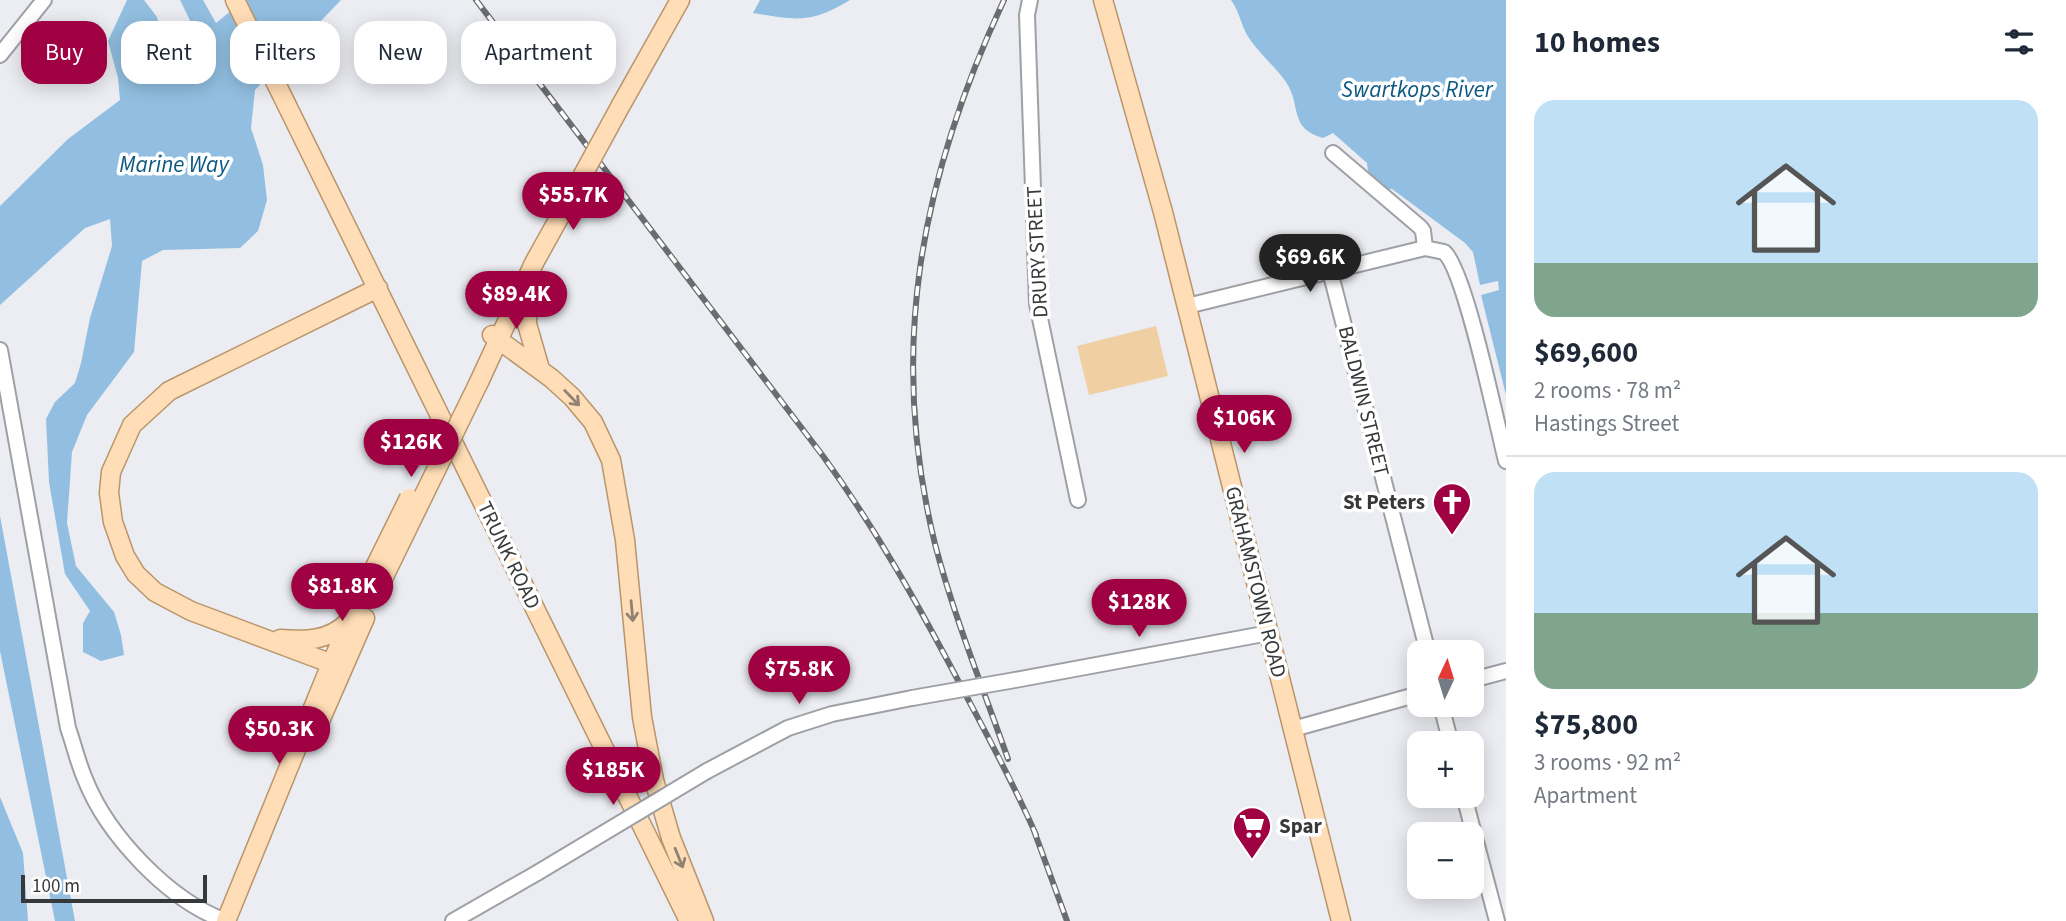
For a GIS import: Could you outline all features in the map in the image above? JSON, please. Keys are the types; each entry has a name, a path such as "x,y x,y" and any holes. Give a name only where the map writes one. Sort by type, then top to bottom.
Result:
{"main road":[{"name":"TRUNK ROAD","path":"235,0 689,921"},
{"path":"226,921 248,878 337,666 352,619 372,573 579,182 680,0"},
{"name":"GRAHAMSTOWN ROAD","path":"1103,0 1187,306 1341,921"},
{"path":"531,272 527,324 540,369"},
{"path":"337,666 191,611 155,592 136,574 125,556 113,523 109,493 111,472 132,425 169,391 378,288"},
{"path":"496,337 540,369 572,397 593,422 611,460 625,540 642,717 654,780 671,838 704,921"},
{"path":"337,666 376,593 474,380"},
{"path":"263,638 298,640 324,637 334,634 352,619"},
{"path":"235,921 248,878"}],"street":[{"path":"0,55 44,0"},
{"name":"DRURY STREET","path":"1030,0 1027,15 1037,304 1078,500"},
{"path":"1334,153 1420,227 1426,248"},
{"path":"1187,306 1426,248 1444,251 1455,266 1506,461"},
{"name":"BALDWIN STREET","path":"1330,271 1425,640"},
{"path":"0,350 68,728 86,781 126,845 152,875 190,902 226,921"},
{"path":"453,921 707,771 788,728 832,714 912,698 1269,633"},
{"path":"1484,677 1506,671"},
{"path":"1293,729 1407,697"},
{"path":"1467,808 1497,921"}],"water":[{"name":"Marine Way","path":"127,0 144,0 158,21 121,21 121,84 216,84 216,23 244,0 341,0 321,21 230,21 230,84 261,84 255,90 251,128 263,165 267,200 258,231 240,248 163,250 142,261 134,352 87,415 72,452 67,523 76,566 114,612 124,655 101,661 83,652 83,623 90,611 65,574 49,482 46,419 55,402 75,383 90,318 112,246 110,219 85,228 0,305 0,206 68,139 120,100 118,78 108,41"},
{"name":"Marine Way","path":"180,0 203,0 215,21 190,21"},
{"path":"760,0 850,0 813,17 792,18 753,13"},
{"name":"Swartkops River","path":"1231,0 1506,0 1506,395 1481,295 1499,290 1498,281 1480,285 1473,252 1465,243 1392,189 1386,189 1368,172 1367,163 1333,133 1323,138 1305,128 1297,115 1286,82 1251,41"},
{"path":"0,516 75,921 55,921 0,651"},
{"path":"0,797 23,853 28,921 0,921"}],"building":[{"path":"1156,326 1168,376 1089,395 1077,346"}],"railway":[{"path":"476,0 842,484 879,540 929,627 1000,760 1036,835"},
{"path":"1004,0 975,66 951,133 933,199 920,266 914,333 914,402 921,472 935,544 960,625 1008,759"},
{"path":"1033,828 1067,921"}],"place":[{"name":"St Peters","path":"1452,536"},
{"name":"Spar","path":"1252,860"}]}
